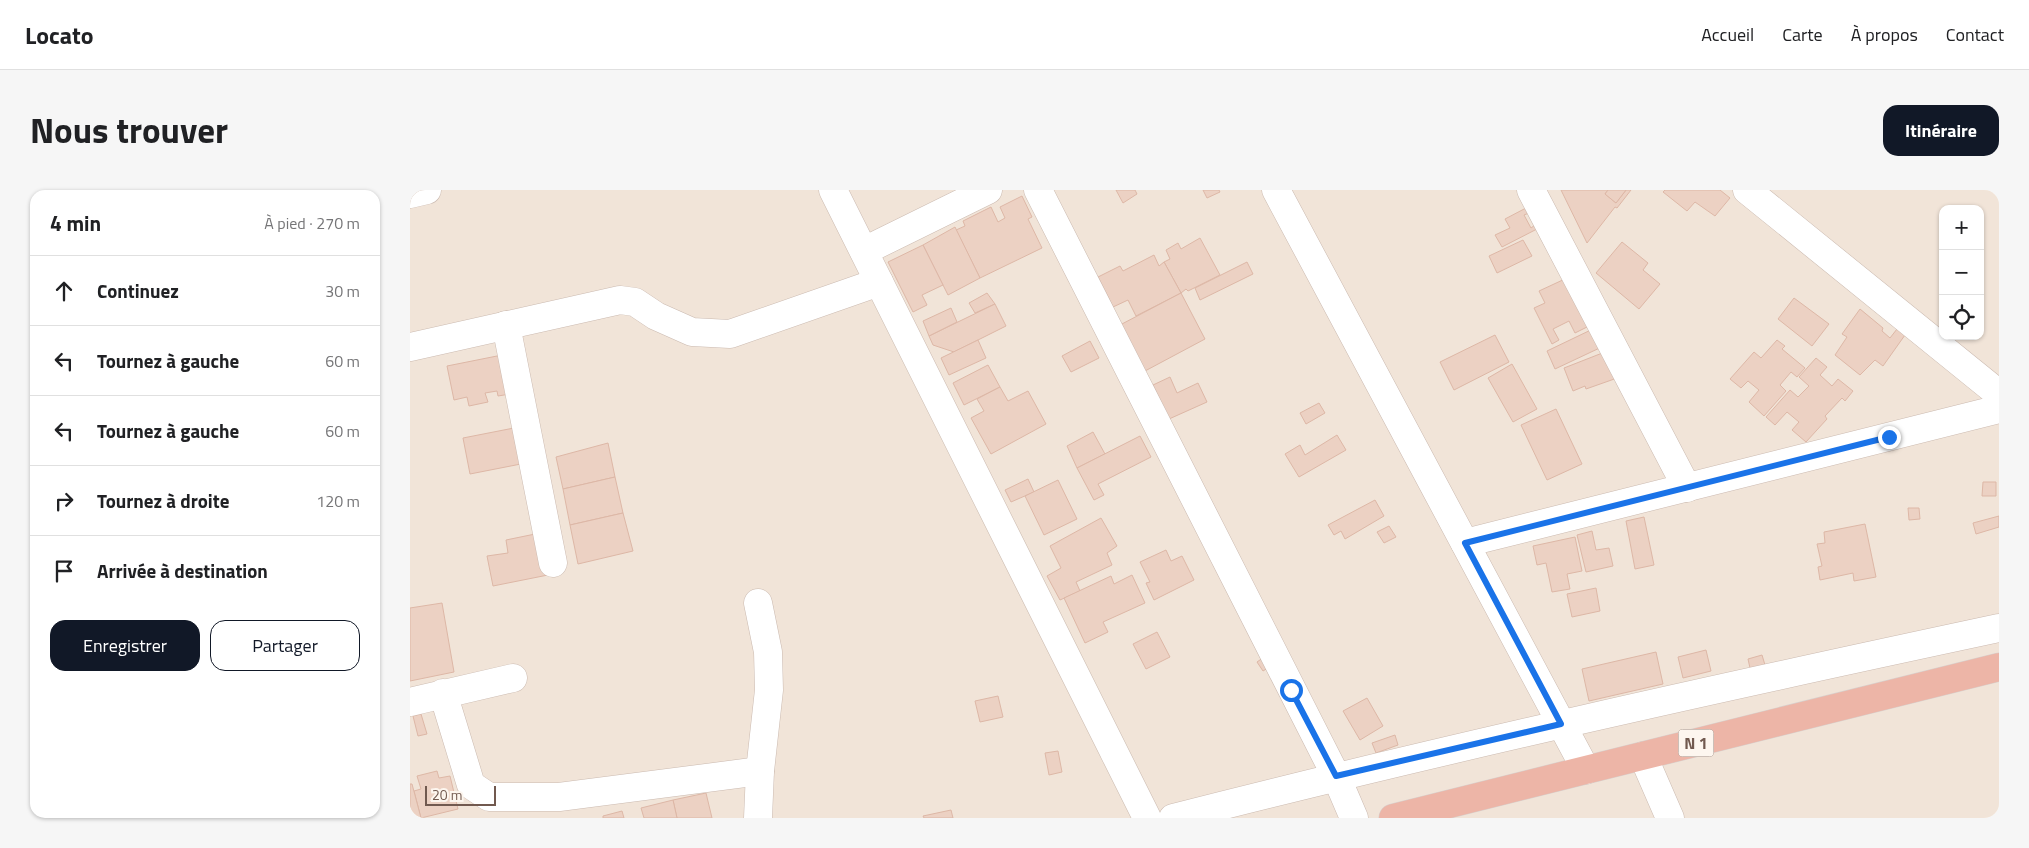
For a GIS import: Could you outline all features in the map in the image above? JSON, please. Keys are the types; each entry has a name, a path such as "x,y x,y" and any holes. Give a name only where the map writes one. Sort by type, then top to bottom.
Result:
{"highway":[{"name":"N 1","path":"1393,818 1999,667"}],"street":[{"path":"410,194 427,190"},
{"path":"833,190 1147,818"},
{"path":"864,251 988,190"},
{"path":"1038,190 1336,776 1354,818"},
{"path":"1276,190 1586,770"},
{"path":"1531,190 1687,488"},
{"path":"1746,190 1999,394"},
{"path":"410,346 620,300 635,302 656,316 692,332 730,334 879,282"},
{"path":"506,325 553,563"},
{"path":"1465,543 1999,409"},
{"path":"758,603 768,652 769,690 760,771 758,818"},
{"path":"1173,818 1336,776 1561,724 1999,628"},
{"path":"410,702 514,678"},
{"path":"443,693 471,785 489,797 558,797 760,771"},
{"path":"1643,756 1670,818"}],"shaded area":[{"path":"410,190 1999,190 1999,818 410,818"}],"building":[{"path":"1116,190 1135,190 1137,194 1123,203"},
{"path":"1203,190 1219,190 1220,192 1207,198"},
{"path":"1561,190 1608,190 1605,194 1616,203 1626,190 1631,190 1587,243"},
{"path":"1608,190 1626,190 1616,203 1605,194"},
{"path":"1665,190 1720,190 1730,198 1715,216 1695,202 1687,211 1663,192"},
{"path":"1022,196 1032,217 1028,219 1042,248 980,278 956,230 965,226 963,221 991,207 998,222 1005,218 1000,207"},
{"path":"1526,208 1529,213 1524,215 1531,228 1535,225 1537,229 1502,247 1495,235 1510,228 1505,219"},
{"path":"955,227 980,278 948,295 923,245"},
{"path":"1200,238 1220,275 1188,291 1186,289 1181,293 1164,262 1170,259 1166,250 1178,243 1181,249"},
{"path":"1523,240 1532,256 1497,273 1489,256"},
{"path":"1622,242 1648,263 1643,270 1660,284 1639,309 1596,273"},
{"path":"923,245 943,285 922,295 927,305 913,312 888,262"},
{"path":"1154,255 1159,266 1164,262 1181,293 1136,316 1128,300 1113,307 1098,277 1120,266 1123,271"},
{"path":"1247,262 1253,274 1200,300 1195,288"},
{"path":"1567,278 1591,325 1575,333 1569,321 1553,329 1559,340 1552,344 1534,308 1545,303 1539,291"},
{"path":"987,293 995,304 975,313 969,303"},
{"path":"1181,293 1205,339 1145,371 1120,325"},
{"path":"1794,298 1829,324 1812,346 1778,319"},
{"path":"995,304 1006,326 954,352 933,345 929,336"},
{"path":"951,308 957,322 929,336 923,321"},
{"path":"1860,309 1883,328 1882,331 1890,338 1897,329 1905,335 1883,366 1875,360 1860,375 1835,355 1847,337 1842,334"},
{"path":"1597,327 1606,345 1555,369 1547,351"},
{"path":"1495,335 1509,362 1454,390 1440,362"},
{"path":"978,340 986,358 949,375 941,358"},
{"path":"1777,340 1785,346 1782,349 1805,368 1797,377 1791,372 1780,385 1786,391 1764,416 1749,402 1759,390 1748,381 1741,388 1730,379 1754,352 1761,358"},
{"path":"1090,341 1099,358 1071,372 1062,356"},
{"path":"1610,350 1620,377 1586,389 1585,386 1573,391 1564,368"},
{"path":"502,355 510,394 498,396 497,391 485,393 488,402 469,406 467,397 454,400 447,366"},
{"path":"1816,358 1827,367 1820,375 1832,386 1838,379 1853,391 1845,401 1842,398 1825,416 1827,419 1806,442 1792,430 1799,422 1787,412 1775,425 1766,417 1790,390 1798,397 1809,386 1799,377"},
{"path":"1512,364 1537,409 1513,422 1488,378"},
{"path":"988,365 1000,387 964,405 953,383"},
{"path":"1170,377 1177,393 1198,383 1207,402 1169,419 1153,385"},
{"path":"1000,387 1008,401 1028,391 1046,424 991,454 971,418 984,411 977,399"},
{"path":"1319,403 1325,413 1306,424 1300,413"},
{"path":"1556,409 1582,464 1547,480 1521,425"},
{"path":"519,427 526,463 470,474 463,438"},
{"path":"1093,432 1105,454 1077,468 1067,446"},
{"path":"1337,435 1346,450 1299,477 1285,454 1300,445 1305,455"},
{"path":"1140,436 1151,457 1098,484 1104,495 1094,500 1077,468"},
{"path":"608,443 615,477 563,489 556,457"},
{"path":"615,477 623,513 570,525 563,489"},
{"path":"1028,479 1034,492 1011,502 1005,490"},
{"path":"1058,480 1077,519 1044,535 1025,496"},
{"path":"1983,482 1996,482 1996,496 1982,496"},
{"path":"1375,500 1384,516 1345,539 1341,531 1334,535 1328,525"},
{"path":"1908,508 1919,508 1920,519 1909,520"},
{"path":"623,513 633,551 578,564 570,525"},
{"path":"1999,516 1999,527 1976,534 1973,523"},
{"path":"1644,517 1654,565 1635,569 1626,521"},
{"path":"1101,518 1117,546 1107,553 1112,565 1076,582 1080,591 1060,600 1047,576 1061,568 1050,546"},
{"path":"1865,524 1876,577 1854,581 1853,573 1820,580 1818,567 1822,566 1817,544 1825,543 1824,532"},
{"path":"1389,526 1396,537 1384,543 1377,532"},
{"path":"1592,531 1596,550 1609,548 1613,566 1586,572 1577,535"},
{"path":"540,533 548,575 493,586 487,556 508,553 506,540"},
{"path":"1575,537 1582,571 1567,574 1570,589 1552,592 1546,563 1537,565 1533,546"},
{"path":"1166,550 1171,561 1182,556 1194,580 1154,600 1146,583 1150,582 1140,562"},
{"path":"1132,575 1145,603 1103,622 1108,632 1085,643 1064,598 1111,576 1114,584"},
{"path":"1596,588 1600,611 1572,617 1567,594"},
{"path":"442,603 454,672 410,681 410,608"},
{"path":"1157,632 1170,657 1146,669 1133,644"},
{"path":"1706,650 1711,671 1683,678 1678,657"},
{"path":"1656,652 1663,684 1589,701 1582,669"},
{"path":"1267,655 1273,665 1263,671 1257,662"},
{"path":"1762,655 1765,665 1750,668 1748,659"},
{"path":"998,696 1003,717 980,722 975,701"},
{"path":"1367,698 1383,726 1360,740 1343,711"},
{"path":"421,714 427,734 418,736 413,716"},
{"path":"1395,735 1398,745 1376,753 1372,743"},
{"path":"1058,751 1062,772 1049,775 1045,753"},
{"path":"437,771 439,778 450,776 458,809 421,818 414,791 421,789 417,776"},
{"path":"410,784 412,784 421,818 410,818"},
{"path":"706,793 712,818 677,818 673,800"},
{"path":"673,800 677,818 644,818 641,808"},
{"path":"951,810 953,818 924,818 923,816"},
{"path":"622,811 624,818 603,818 603,816"}],"route":[{"path":"1291,690 1336,776 1561,724 1465,543 1889,437"}]}
